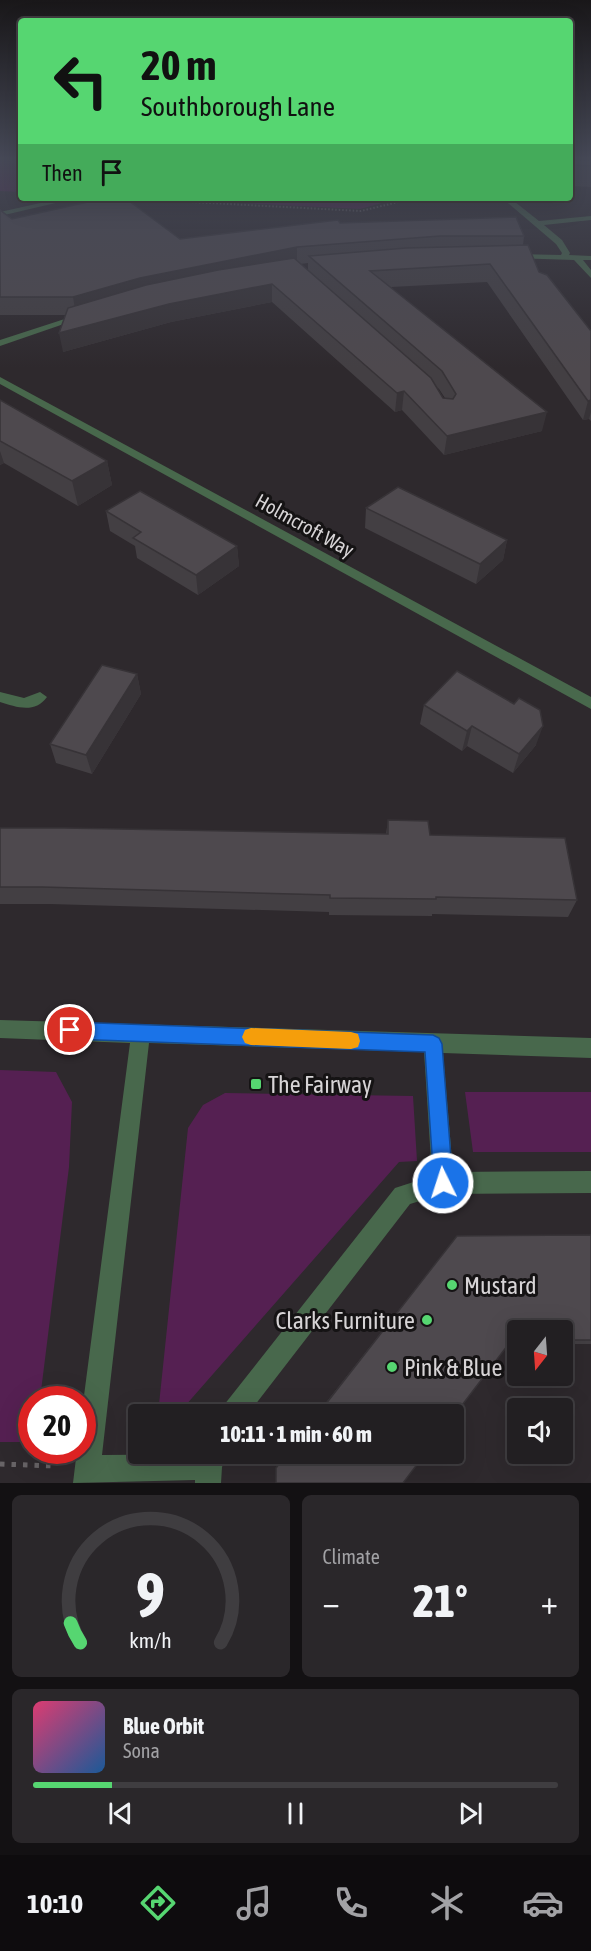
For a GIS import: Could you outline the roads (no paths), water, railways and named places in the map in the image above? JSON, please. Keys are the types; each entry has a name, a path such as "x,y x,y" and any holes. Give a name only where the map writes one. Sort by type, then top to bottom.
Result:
{"street":[{"path":"542,229 564,248 566,253 563,257"},
{"path":"500,256 591,258"},
{"path":"577,258 591,276"},
{"path":"0,343 88,314"},
{"name":"Holmcroft Way","path":"0,380 591,704"},
{"path":"0,697 25,704 40,697"},
{"path":"0,1029 141,1032 433,1044 591,1047"},
{"path":"141,1032 87,1475 210,1468"},
{"path":"433,1044 443,1183"},
{"path":"241,1404 403,1196 443,1183 591,1182"}],"place":[{"name":"The Fairway","path":"256,1084"},
{"name":"Mustard","path":"452,1285"},
{"name":"Clarks Furniture","path":"427,1320"},
{"name":"Pink & Blue","path":"392,1367"}]}
